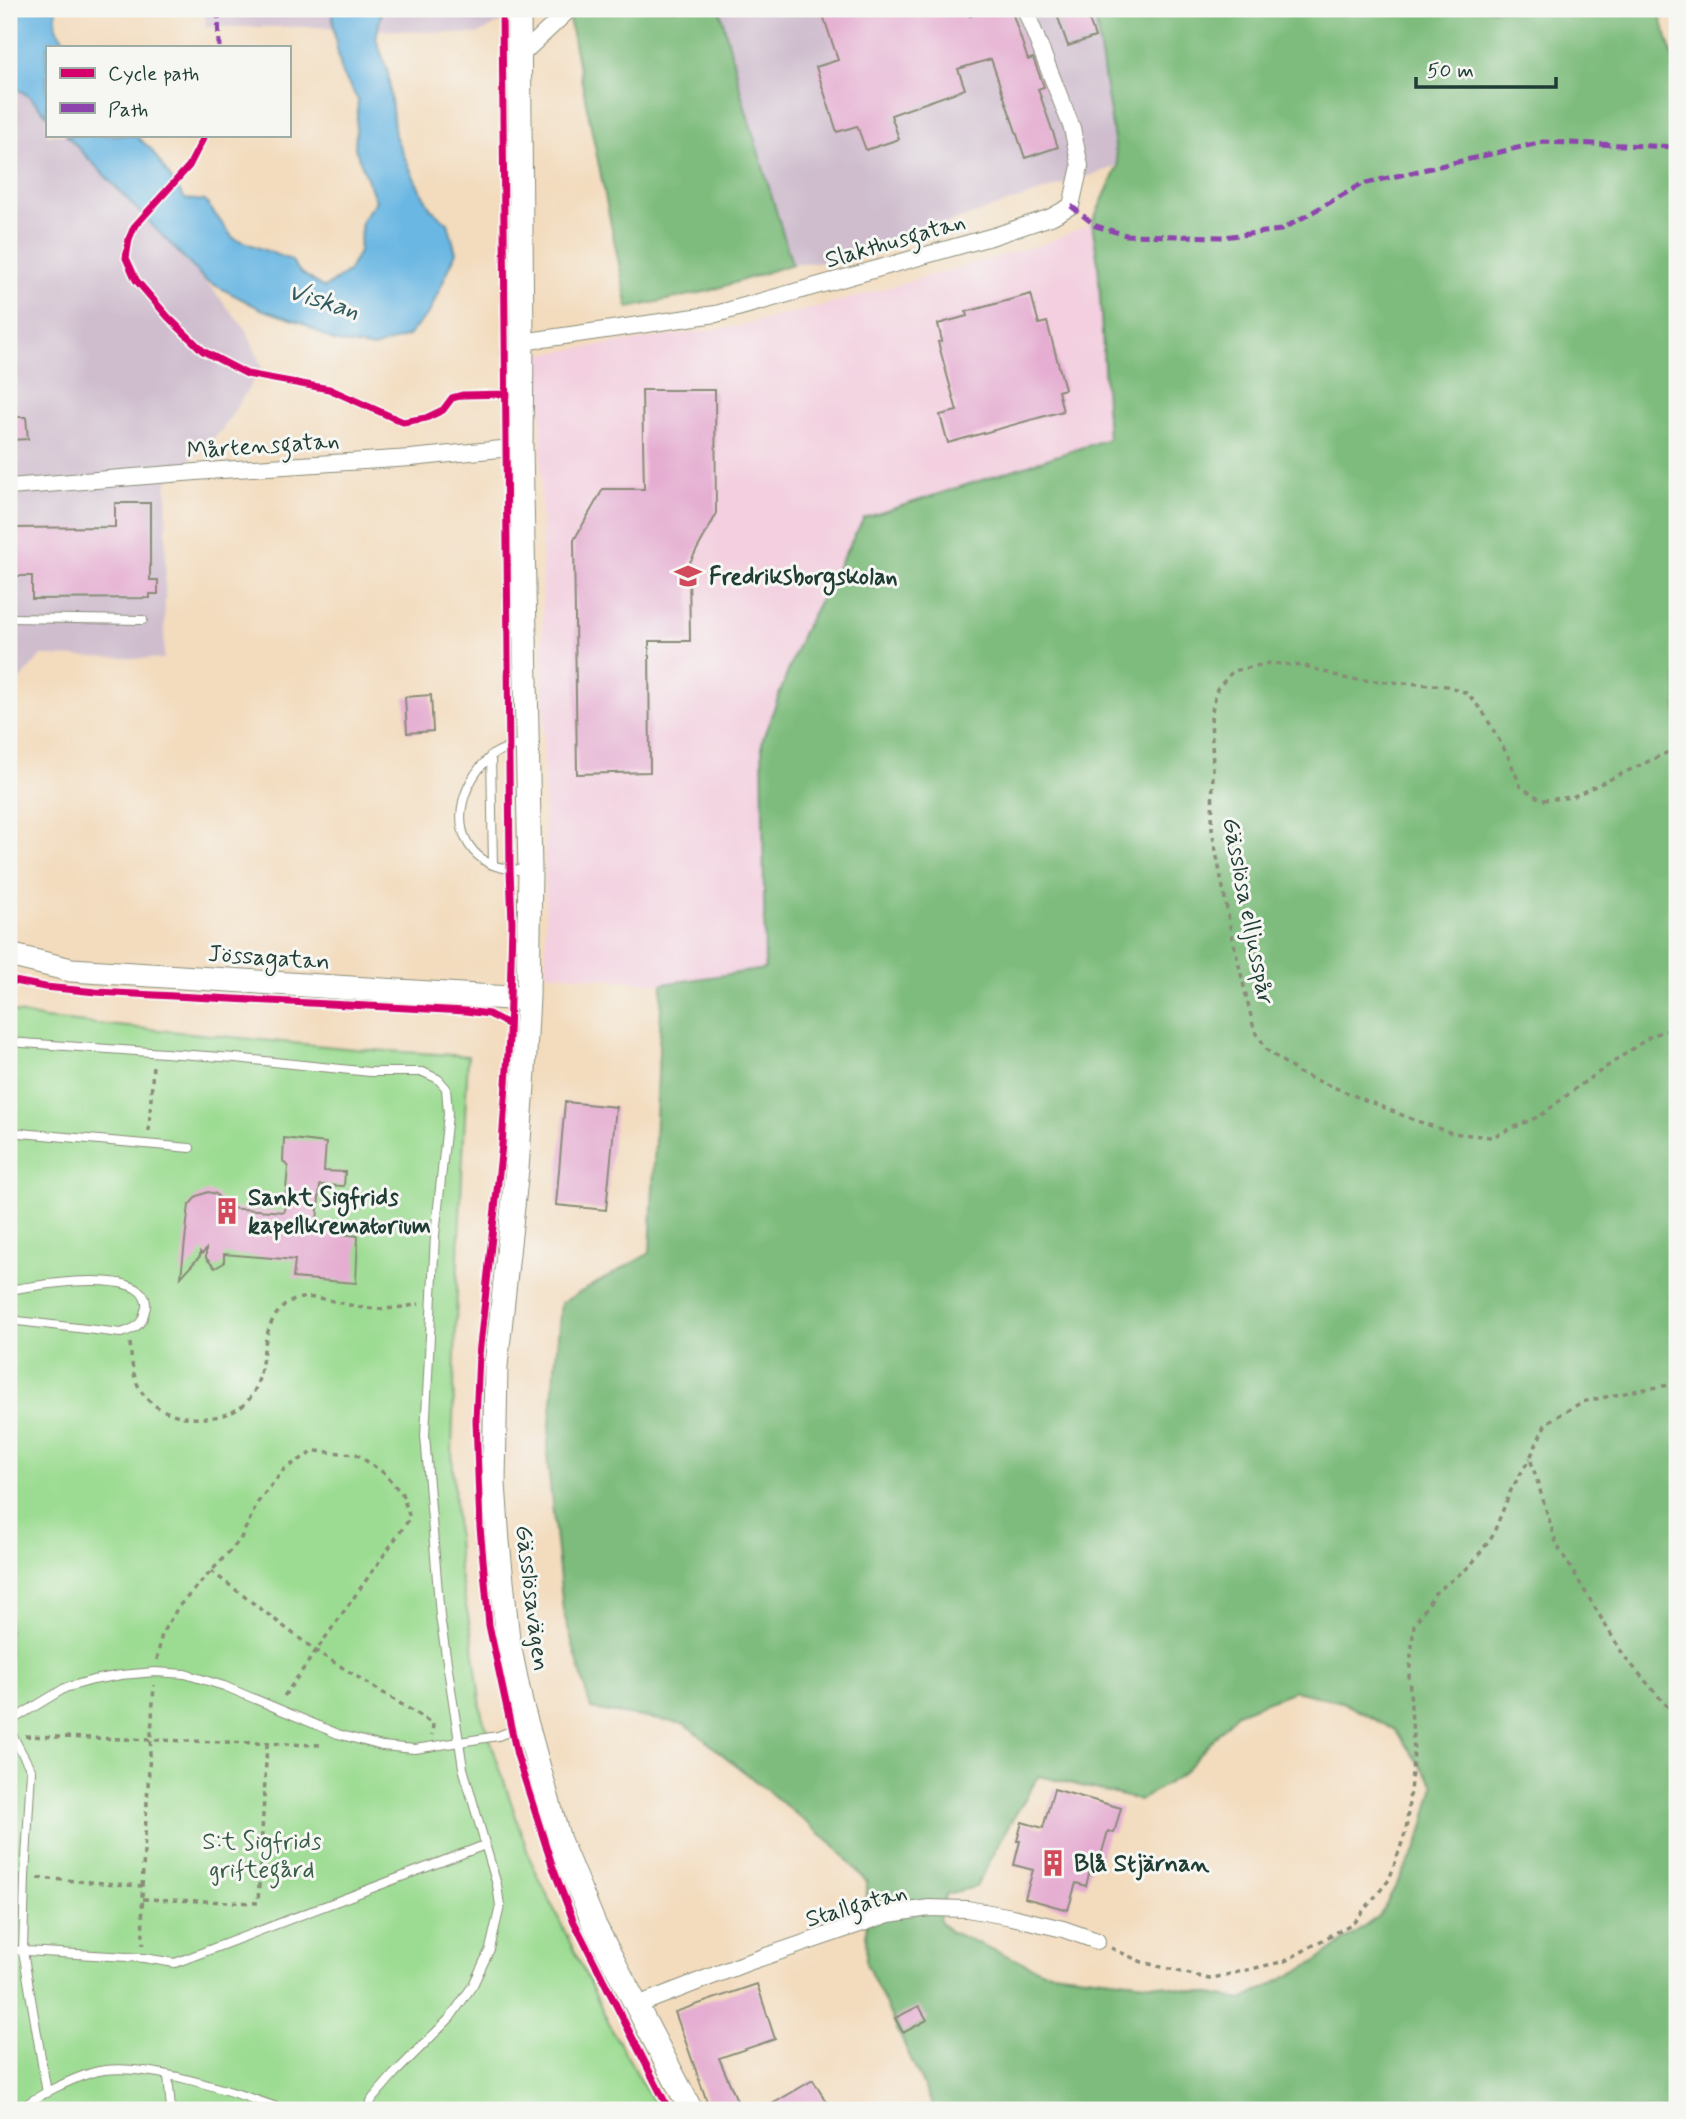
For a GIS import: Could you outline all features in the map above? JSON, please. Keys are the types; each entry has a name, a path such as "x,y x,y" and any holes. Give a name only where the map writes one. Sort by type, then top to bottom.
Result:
{"street":[{"name":"Gässlösavägen","path":"519,9 521,447 530,871 528,997 517,1169 496,1366 494,1470 497,1530 508,1639 527,1725 559,1840 595,1926 691,2110"},
{"path":"519,57 570,9"},
{"name":"Slakthusgatan","path":"522,342 716,314 994,236 1051,217 1071,206 1080,166 1072,128 1025,9"},
{"name":"Mårtensgatan","path":"9,487 411,458 521,447"},
{"name":"Jössagatan","path":"9,955 71,970 386,991 528,997"},
{"name":"Stallgatan","path":"635,2006 746,1963 889,1914 929,1908 967,1909 1012,1917 1063,1929 1097,1941"}],"lane":[{"path":"9,618 143,620"},
{"path":"528,741 491,755 465,790 460,823 470,849 486,862 503,868 530,871"},
{"path":"491,755 493,865"},
{"path":"9,1042 235,1058 370,1072 423,1072 438,1079 446,1088 448,1114 430,1302 425,1436 440,1616 463,1768 497,1885 500,1906 490,1949 473,1985 450,2018 394,2074 366,2110"},
{"path":"9,1132 190,1148"},
{"path":"9,1290 67,1282 117,1282 130,1285 141,1292 146,1303 143,1318 133,1329 121,1333 9,1320"},
{"path":"9,1722 65,1688 121,1675 155,1672 185,1674 224,1686 338,1734 382,1746 415,1749 498,1736 527,1725"},
{"path":"13,1730 32,1770 23,1951 47,2093"},
{"path":"9,1950 144,1958 175,1963 485,1845"},
{"path":"19,2110 33,2099 92,2073 126,2070 167,2075 234,2092 285,2110"},
{"path":"167,2075 171,2110"}],"path":[{"path":"148,1144 154,1052"},
{"path":"129,1331 133,1375 146,1399 163,1411 180,1416 213,1417 231,1413 251,1396 260,1381 266,1335 279,1311 291,1302 304,1297 386,1309 430,1302"},
{"path":"1097,1941 1142,1962 1209,1979 1284,1961 1353,1923 1389,1880 1406,1830 1415,1752 1409,1676 1414,1625 1435,1592 1471,1566 1492,1536 1511,1490 1546,1423 1582,1402 1677,1384"},
{"path":"144,1958 142,1886 149,1740 155,1672 162,1633 179,1605 240,1540 258,1502 284,1469 315,1451 356,1454 384,1473 402,1494 410,1518 276,1707"},
{"path":"1530,1458 1557,1545 1624,1656 1677,1718"},
{"path":"211,1571 316,1651 433,1724 431,1746"},
{"path":"13,1730 24,1735 320,1745 338,1734"},
{"path":"143,1899 258,1903 267,1744"},
{"path":"25,1877 142,1886"}],"shaded area":[{"path":"204,9 527,9 478,34 315,27 206,27"},
{"path":"720,9 1094,9 1118,166 831,262 792,264 744,104"},
{"path":"9,69 10,84 30,97 46,114 46,136 67,136 205,280 247,331 262,368 221,431 167,481 164,659 41,656 9,692"},
{"name":"Fredriksborgskolan","path":"1092,223 1098,263 1108,439 864,518 762,741 765,969 662,984 546,973 540,354 733,327 827,305 1046,243"}],"green space":[{"path":"567,9 720,9 744,104 792,264 709,291 628,308"},
{"path":"1094,9 1658,9 1677,71 1677,2110 935,2110 866,1963 867,1882 833,1844 685,1724 591,1709 563,1610 547,1455 561,1303 650,1253 662,984 765,969 762,741 802,634 864,518 1108,439 1098,263 1092,223 1118,166","holes":["1294,1691 1342,1702 1395,1730 1434,1785 1418,1846 1379,1916 1314,1963 1242,2000 1163,1985 1043,1971 949,1931 939,1919 946,1894 976,1887 1039,1776 1140,1800 1181,1775 1237,1713"]},
{"name":"S:t Sigfrids griftegård","path":"9,1011 45,1019 355,1049 468,1056 452,1452 459,1570 471,1631 482,1715 530,1859 612,2030 658,2110 9,2110"}],"water":[{"path":"9,9 56,9 56,28 68,46 46,46 46,114 30,97 10,84"},
{"name":"Viskan","path":"332,9 382,9 376,38 388,73 395,136 431,209 448,223 456,253 430,311 408,336 373,348 333,341 303,323 261,309 205,280 67,136 135,136 150,148 185,199 205,201 233,238 291,260 299,271 324,288 348,272 359,252 362,220 376,201 355,148 358,100 342,73"}],"building":[{"path":"821,9 968,9 970,16 990,9 1011,9 1028,60 1033,58 1044,87 1038,89 1058,147 1025,158 991,59 958,69 965,89 891,115 899,139 866,150 857,126 837,132 816,67 838,60"},
{"path":"1055,9 1085,9 1095,37 1068,46"},
{"path":"1031,294 1039,324 1047,322 1065,389 1058,391 1063,411 948,443 940,415 957,411 938,342 942,341 938,324 967,316 966,312"},
{"path":"642,390 715,390 716,515 689,564 690,641 649,641 650,772 577,774 574,540 603,489 644,489"},
{"path":"9,417 26,417 28,439 9,440"},
{"path":"115,503 150,503 150,580 158,580 158,594 150,594 150,598 32,599 32,576 9,576 9,528 115,527"},
{"path":"431,695 433,731 407,733 405,697"},
{"path":"565,1102 616,1107 606,1210 556,1205"},
{"name":"Sankt Sigfrids kapellkrematorium","path":"284,1138 326,1143 324,1171 345,1172 344,1186 320,1185 317,1222 342,1224 341,1234 358,1236 356,1283 293,1278 295,1260 224,1254 224,1263 215,1268 206,1258 206,1249 202,1254 200,1252 200,1256 181,1277 189,1205 197,1196 208,1192 216,1194 227,1208 284,1212 288,1167 283,1161"},
{"name":"Blå Stjärnan","path":"1054,1789 1121,1808 1114,1833 1108,1831 1099,1863 1092,1862 1086,1886 1076,1883 1068,1910 1025,1898 1033,1870 1014,1865 1022,1822 1043,1828"},
{"path":"757,1984 775,2039 719,2058 741,2110 710,2110 675,2012"},
{"path":"919,2006 927,2020 903,2033 895,2018"},
{"path":"813,2080 831,2110 762,2110"}],"marked path":[{"path":"218,9 219,46"},
{"path":"1071,206 1096,226 1126,235 1223,237 1281,230 1362,184 1543,142 1677,147"}],"cycle path":[{"path":"502,9 512,923 509,1038 502,1145 479,1355 476,1420 480,1527 489,1625 517,1755 553,1868 573,1920 669,2110"},
{"path":"204,136 189,166 134,227 126,258 136,280 168,317 203,351 247,374 329,389 403,422 426,418 443,410 452,398 463,395 507,394"},
{"path":"9,980 96,992 466,1011 489,1014 508,1024"}],"place":[{"name":"Fredriksborgskolan","path":"688,576"},
{"name":"Sankt Sigfrids kapellkrematorium","path":"227,1211"},
{"name":"Blå Stjärnan","path":"1053,1863"}]}
